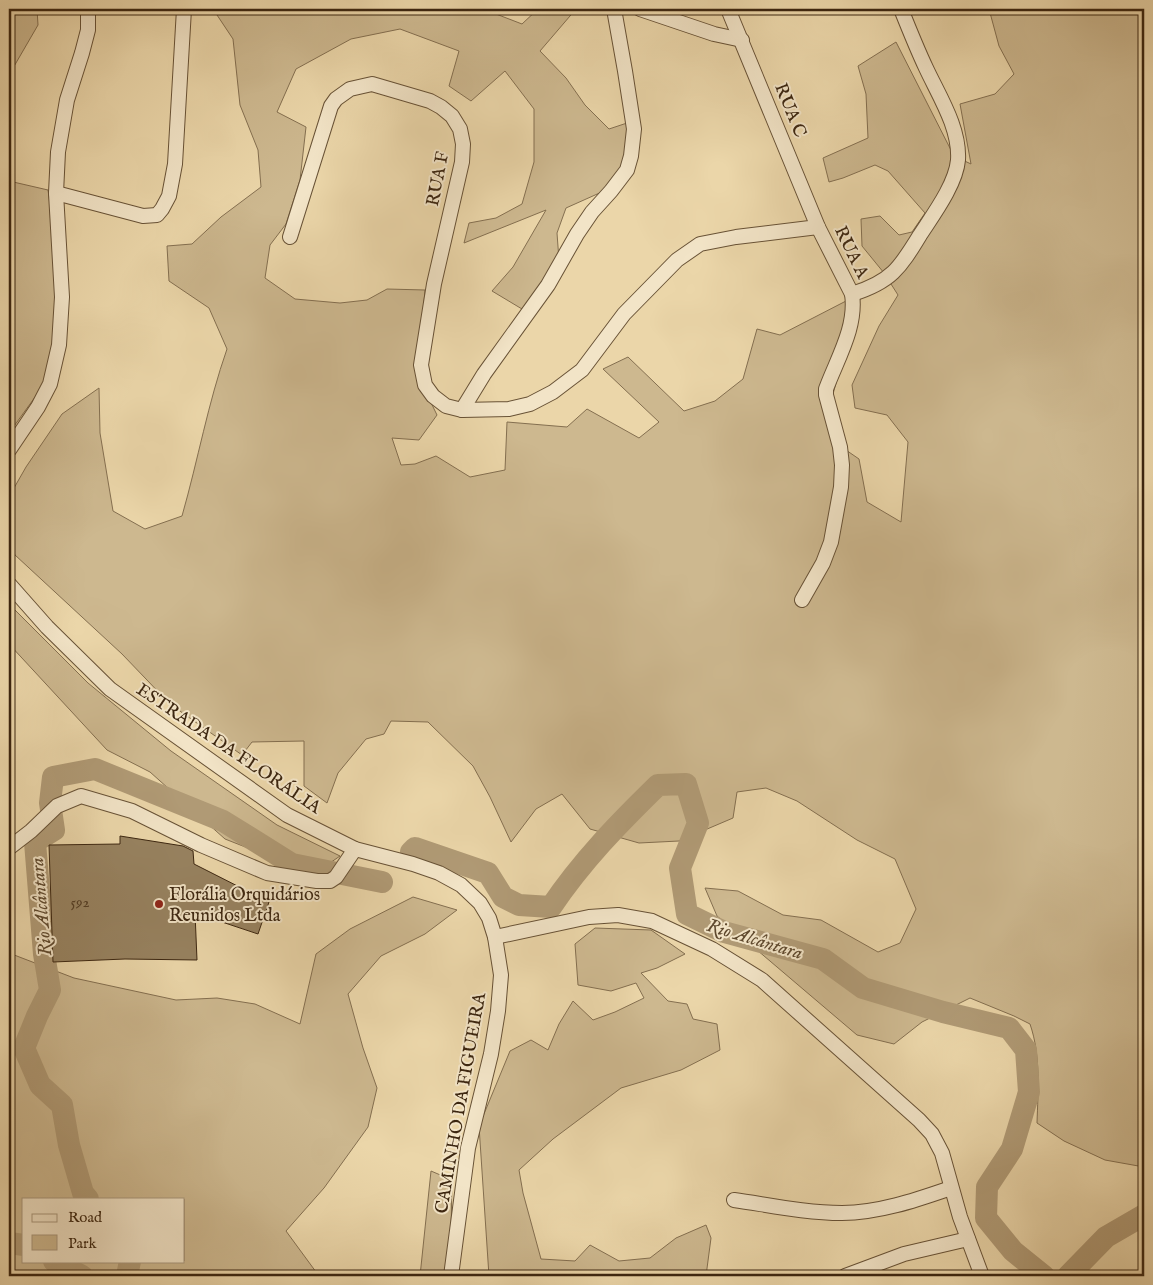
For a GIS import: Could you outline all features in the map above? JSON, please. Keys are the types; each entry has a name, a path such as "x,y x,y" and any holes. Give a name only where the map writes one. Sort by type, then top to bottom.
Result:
{"street":[{"path":"9,450 38,407 50,384 58,345 62,297 56,193 58,152 67,100 88,30 88,9"},
{"path":"56,193 143,216 157,214 162,209 169,196 175,164 184,9"},
{"path":"462,410 484,374 548,285 592,212 627,170 631,156 634,130 614,9"},
{"path":"640,9 714,34 742,40"},
{"name":"RUA C","path":"728,9 818,227"},
{"path":"802,600 831,542 841,487 842,465 840,447 826,396 826,389 847,336 852,315 852,294 880,284 890,277 904,261 951,182 958,162 957,143 951,123 901,9"},
{"name":"RUA F","path":"290,238 320,137 331,106 336,99 350,89 372,84 430,101 452,116 460,129 463,144 462,162 434,284 421,364 425,385 433,396 446,406 462,410 509,409 530,404 553,392 582,370 624,314 677,260 700,244 736,237 818,227"},
{"name":"RUA A","path":"818,227 852,294"},
{"name":"ESTRADA DA FLORÁLIA","path":"9,584 47,627 110,689 287,815 355,849 413,864 439,873 461,885 480,903 489,918 495,937"},
{"path":"9,848 31,831 57,806 81,796 132,811 201,845 267,872 317,881 330,881 336,877 355,849"},
{"path":"495,937 580,919 618,914 652,922 712,949 762,980 919,1120 932,1134 942,1153 951,1188 982,1276"},
{"name":"CAMINHO DA FIGUEIRA","path":"451,1276 468,1148 498,1011 501,975 495,937"},
{"path":"734,1200 810,1211 842,1213 877,1210 920,1199 951,1188"},
{"path":"845,1276 904,1254 968,1239"}],"green space":[{"path":"9,9 37,9 38,25 9,75"},
{"path":"213,9 399,9 429,13 435,9 483,9 522,24 538,9 576,9 540,51 566,78 585,105 609,129 630,122 622,174 604,191 566,208 557,233 559,260 522,309 492,291 513,267 546,210 464,243 469,223 496,218 522,204 534,162 534,109 505,71 471,101 449,86 459,51 400,29 351,39 296,69 277,112 306,127 300,180 286,224 270,245 265,278 295,299 340,303 367,300 387,289 425,290 418,376 437,415 419,440 392,438 401,465 415,464 436,456 470,477 505,470 507,422 567,427 587,409 639,438 659,422 603,369 628,357 684,411 715,401 743,379 757,329 780,335 846,301 845,351 833,394 843,448 859,459 867,502 901,522 908,442 887,415 855,408 852,385 879,326 898,295 884,273 862,246 861,219 880,216 899,235 912,232 925,213 888,171 875,165 829,182 823,158 868,138 866,94 858,66 896,42 954,156 971,164 960,104 995,94 1014,74 999,46 989,9 1144,9 1144,1167 1105,1160 1064,1141 1037,1123 1037,1061 1034,1036 1030,1024 970,998 922,1022 894,1044 857,1035 717,916 705,888 738,891 783,915 821,920 878,952 900,943 916,909 895,859 857,840 797,801 766,788 737,792 733,818 679,841 639,843 590,829 562,794 536,809 511,842 473,766 428,722 391,721 384,734 366,739 338,773 327,803 304,786 304,741 252,742 242,755 170,704 122,654 15,555 9,542 10,495 26,467 62,414 99,388 100,433 113,511 145,529 182,516 214,390 227,349 209,308 169,281 167,246 192,244 221,217 261,187 258,150 240,105 233,39"},
{"path":"9,181 48,190 62,292 54,371 9,433"},
{"path":"9,604 88,683 171,751 277,825 340,856 314,874 225,839 150,772 107,750 9,644"},
{"path":"413,897 457,910 425,934 381,956 348,994 363,1048 377,1088 368,1127 324,1188 286,1231 319,1276 9,1276 9,953 74,978 176,1000 217,998 255,1004 300,1024 316,954 350,929"},
{"path":"595,928 651,930 685,954 657,968 641,973 668,1001 687,1004 693,1019 717,1024 720,1050 681,1070 621,1088 553,1139 519,1170 523,1193 541,1259 575,1261 590,1245 619,1261 650,1258 676,1238 706,1225 711,1238 706,1276 489,1276 479,1126 510,1051 531,1040 548,1050 559,1024 573,1001 593,1020 644,998 636,983 611,991 578,985 575,944"},
{"path":"431,1171 452,1180 451,1233 447,1276 420,1276"}],"building":[{"path":"120,836 183,846 193,851 194,864 269,902 258,934 195,913 197,960 125,959 53,962 49,845 120,844"}],"waterway":[{"name":"Rio Alcântara","path":"87,1198 83,1193 69,1145 62,1105 40,1085 24,1048 50,990 44,954 35,842 54,830 50,803 53,777 95,769 223,821 292,864 382,882"},
{"name":"Rio Alcântara","path":"411,852 415,848 488,873 503,897 519,905 551,907 601,843 658,785 686,784 698,823 680,868 687,914 724,932 823,959 863,988 943,1012 1009,1028 1026,1050 1029,1092 1012,1149 987,1187 986,1218 1013,1251 1044,1276"},
{"name":"Rio Alcântara","path":"1068,1276 1106,1237 1144,1215"},
{"name":"Rio Alcântara","path":"9,1243 22,1245"},
{"name":"Rio Alcântara","path":"56,1262 82,1276"},
{"name":"Rio Alcântara","path":"127,1276 130,1262"}],"place":[{"name":"Florália Orquidários Reunidos Ltda","path":"159,904"}]}
